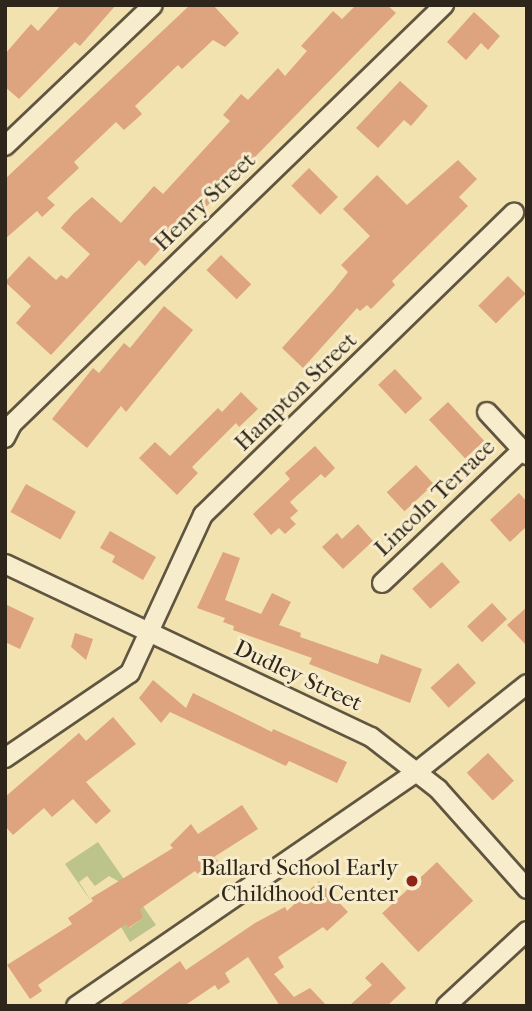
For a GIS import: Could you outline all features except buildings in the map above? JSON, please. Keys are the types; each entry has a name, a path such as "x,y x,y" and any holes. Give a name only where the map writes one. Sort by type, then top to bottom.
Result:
{"street":[{"path":"6,143 153,5"},
{"name":"Henry Street","path":"5,438 12,424 444,5"},
{"name":"Hampton Street","path":"5,758 130,673 203,515 514,213"},
{"path":"487,412 524,453"},
{"name":"Lincoln Terrace","path":"382,583 524,453"},
{"name":"Dudley Street","path":"5,564 371,737 419,769 527,889"},
{"path":"76,1006 419,769 527,684"},
{"path":"446,1006 527,931"}],"green space":[{"path":"98,842 156,925 130,942 121,927 125,923 129,928 143,918 123,884 109,876 95,886 87,876 79,882 93,904 65,864"}],"place":[{"name":"Ballard School Early Childhood Center","path":"412,881"}]}
